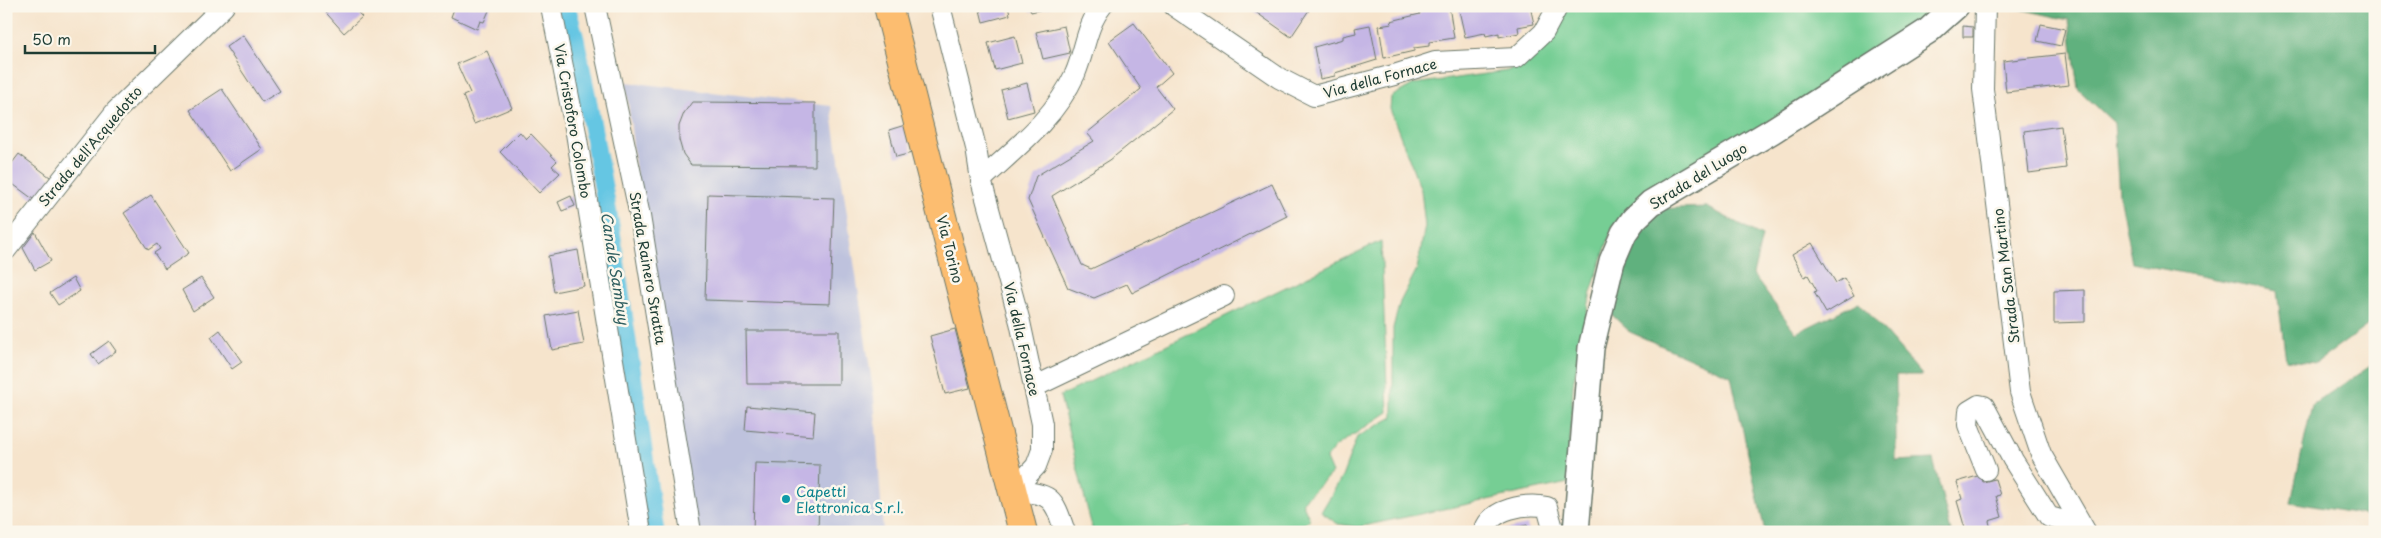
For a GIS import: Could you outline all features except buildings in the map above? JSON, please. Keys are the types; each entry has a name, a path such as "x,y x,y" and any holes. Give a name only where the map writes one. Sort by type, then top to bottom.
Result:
{"main road":[{"name":"Via Torino","path":"888,6 1023,532"}],"street":[{"name":"Strada dell'Acquedotto","path":"6,250 116,111 224,6"},
{"name":"Via Cristoforo Colombo","path":"551,6 576,133 641,532"},
{"name":"Strada Rainero Stratta","path":"595,6 640,216 691,532"},
{"name":"Via della Fornace","path":"940,6 976,148 981,180 1017,313 1042,424 1042,450 1036,466 1013,491"},
{"path":"981,180 1047,118 1075,74 1093,18 1102,6"},
{"name":"Via della Fornace","path":"1174,6 1279,78 1314,96 1394,76 1435,62 1516,58 1544,32 1558,6"},
{"name":"Strada del Luogo","path":"1576,532 1591,348 1612,261 1624,233 1634,218 1651,203 1772,131 1928,31 1956,6"},
{"name":"Strada San Martino","path":"1985,6 1983,89 2020,392 2041,454 2080,524"},
{"path":"1034,387 1224,296"},
{"path":"1986,470 1968,425 1969,411 1979,404 1984,406 2013,460 2049,517 2080,524"},
{"path":"1013,491 1041,493 1050,499 1058,510 1065,532"},
{"path":"1484,532 1491,518 1497,513 1536,505 1547,507 1554,532"}],"shaded area":[{"path":"626,82 831,106 874,397 883,532 686,532 643,237"}],"green space":[{"path":"1566,6 1914,6 1937,19 1646,196 1613,226 1591,292 1573,385 1568,483 1358,527 1338,524 1321,512 1342,477 1357,437 1393,417 1393,328 1400,302 1417,269 1425,226 1421,190 1390,109 1391,97 1414,84 1507,71 1530,60 1550,39"},
{"path":"2007,6 2375,6 2375,320 2316,363 2286,360 2277,291 2132,263 2119,195 2114,123 2078,89 2069,20"},
{"path":"1707,207 1762,236 1753,275 1796,333 1859,302 1922,375 1896,375 1896,461 1933,459 1951,532 1765,532 1731,376 1630,332 1610,313 1618,264 1651,209"},
{"path":"1381,241 1388,412 1335,447 1326,459 1332,473 1302,502 1310,520 1290,532 1194,532 1189,527 1163,532 1093,532 1060,396"},
{"path":"2375,363 2375,517 2291,502 2312,405"}],"waterway":[{"name":"Canale Sambuy","path":"566,6 587,98 611,231 655,532"}],"place":[{"name":"Capetti Elettronica S.r.l.","path":"786,499"}]}
